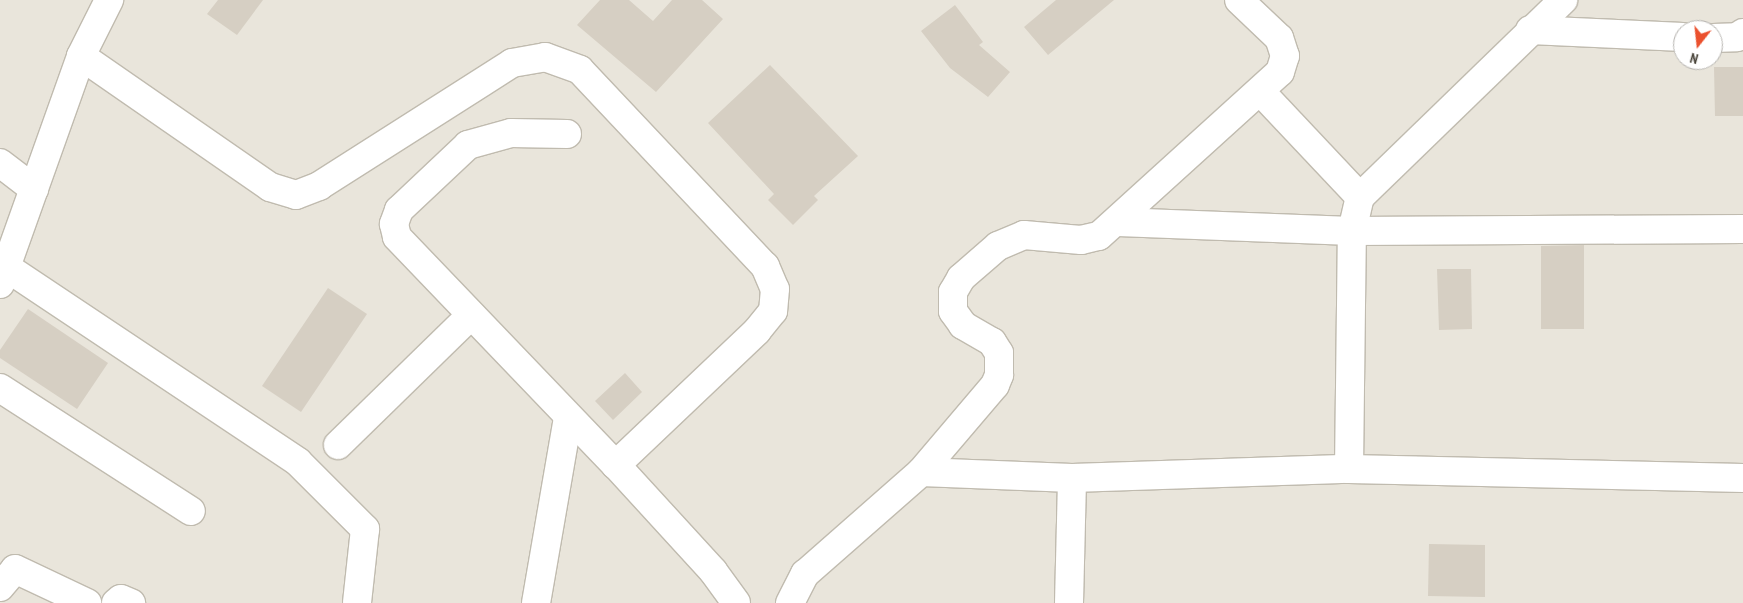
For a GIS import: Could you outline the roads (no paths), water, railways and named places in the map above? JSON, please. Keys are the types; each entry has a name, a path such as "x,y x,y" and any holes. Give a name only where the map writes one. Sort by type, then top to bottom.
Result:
{"street":[{"path":"109,0 81,56 3,276 298,462 365,528 357,603"},
{"path":"790,603 805,574 921,472 999,375 999,353 992,342 963,325 953,311 953,292 961,278 998,246 1024,235 1081,240 1099,236 1118,222 1261,92 1280,72 1286,56 1279,38 1240,0"},
{"path":"1349,469 1352,231 1360,197 1563,0"},
{"path":"1530,30 1673,37"},
{"path":"1723,38 1737,37 1743,33"},
{"path":"81,56 270,187 296,195 319,186 512,62 545,57 580,70 765,266 775,290 772,311 757,331 616,465"},
{"path":"1261,92 1360,197"},
{"path":"567,134 511,133 468,145 399,210 394,224 398,237 568,417 616,465 713,571 736,603"},
{"path":"0,162 34,189"},
{"path":"1118,222 1352,231 1743,229"},
{"path":"338,446 471,315"},
{"path":"0,388 191,511"},
{"path":"536,603 568,417"},
{"path":"921,472 1072,478 1349,469 1743,478"},
{"path":"1069,603 1072,478"},
{"path":"0,587 15,569 88,603"},
{"path":"116,603 121,599 131,603"}]}
